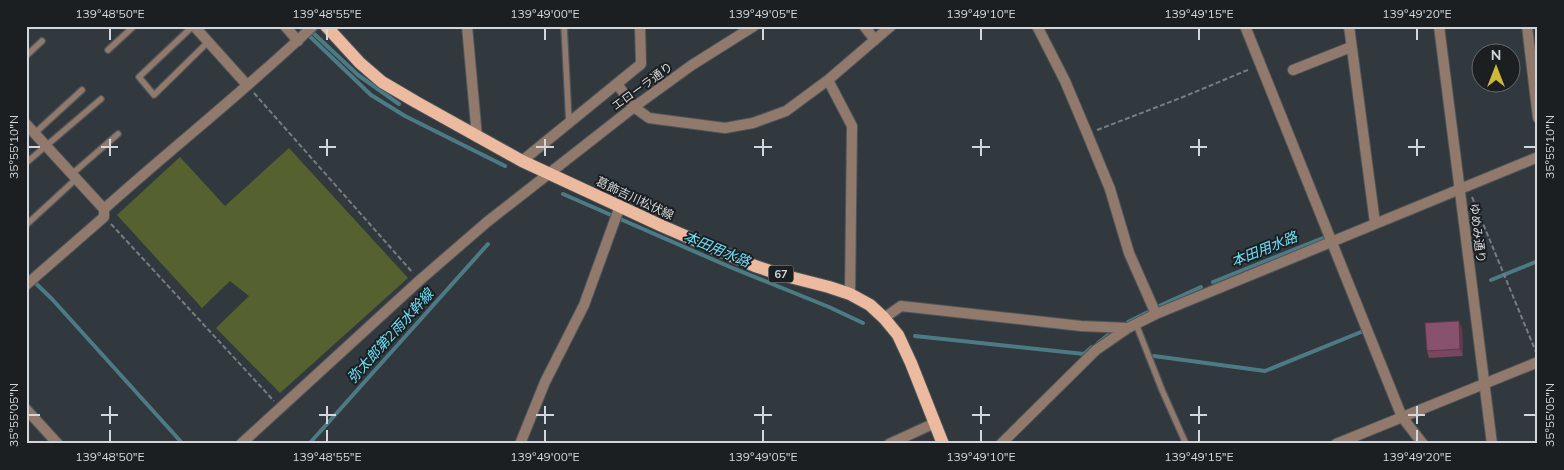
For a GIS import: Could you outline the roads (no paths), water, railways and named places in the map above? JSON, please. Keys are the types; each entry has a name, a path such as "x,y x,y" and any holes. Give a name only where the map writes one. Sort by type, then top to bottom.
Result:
{"main road":[{"name":"葛飾吉川松伏線","path":"326,26 360,63 382,82 522,161 662,226 755,266 850,294 870,305 884,318 898,336 943,444"}],"street":[{"path":"193,26 247,85"},
{"path":"285,26 298,41"},
{"path":"26,285 150,168 313,26"},
{"path":"467,26 477,137"},
{"path":"522,161 641,64 640,26"},
{"name":"エローラ通り","path":"241,444 420,280 487,222 634,107 692,65 754,26"},
{"path":"864,26 875,40"},
{"path":"617,84 634,107 649,118 725,128 753,123 786,111 828,80 891,26"},
{"path":"1037,26 1065,81 1087,133 1110,189 1129,253 1156,314"},
{"path":"1245,26 1402,417 1423,444"},
{"path":"1348,26 1375,223"},
{"name":"ゆめみ通り","path":"1438,26 1464,186 1492,444"},
{"path":"1526,26 1535,79 1538,118"},
{"path":"1293,70 1351,47"},
{"path":"828,80 852,126 850,294"},
{"path":"29,129 74,176 104,213"},
{"path":"1001,444 1096,350 1132,326 1156,314 1538,157"},
{"path":"520,444 545,382 584,305 620,206"},
{"path":"884,318 901,306 1081,326 1132,326"},
{"path":"1336,444 1538,362"},
{"path":"26,409 58,444"},
{"path":"889,444 934,423"}],"lane":[{"path":"108,50 134,26"},
{"path":"193,26 138,77 154,95 208,42"},
{"path":"564,26 569,123"},
{"path":"26,56 42,41"},
{"path":"29,129 82,90"},
{"path":"26,163 101,100"},
{"path":"26,225 118,134"},
{"path":"1132,326 1186,444"}],"waterway":[{"name":"弥太郎第2雨水幹線","path":"299,26 371,95 405,116 505,166"},
{"name":"本田用水路","path":"310,30 358,75 399,104"},
{"name":"本田用水路","path":"563,194 863,323"},
{"name":"本田用水路","path":"1213,282 1323,238"},
{"name":"弥太郎第2雨水幹線","path":"309,444 488,244"},
{"path":"1491,280 1538,261"},
{"path":"26,274 52,299 183,444"},
{"name":"本田用水路","path":"1157,307 1201,287"},
{"name":"本田用水路","path":"1128,322 1150,311"},
{"path":"1154,356 1265,371 1361,332"},
{"name":"本田用水路","path":"1098,343 1108,335"},
{"name":"本田用水路","path":"915,336 1084,354 1092,347"}]}
